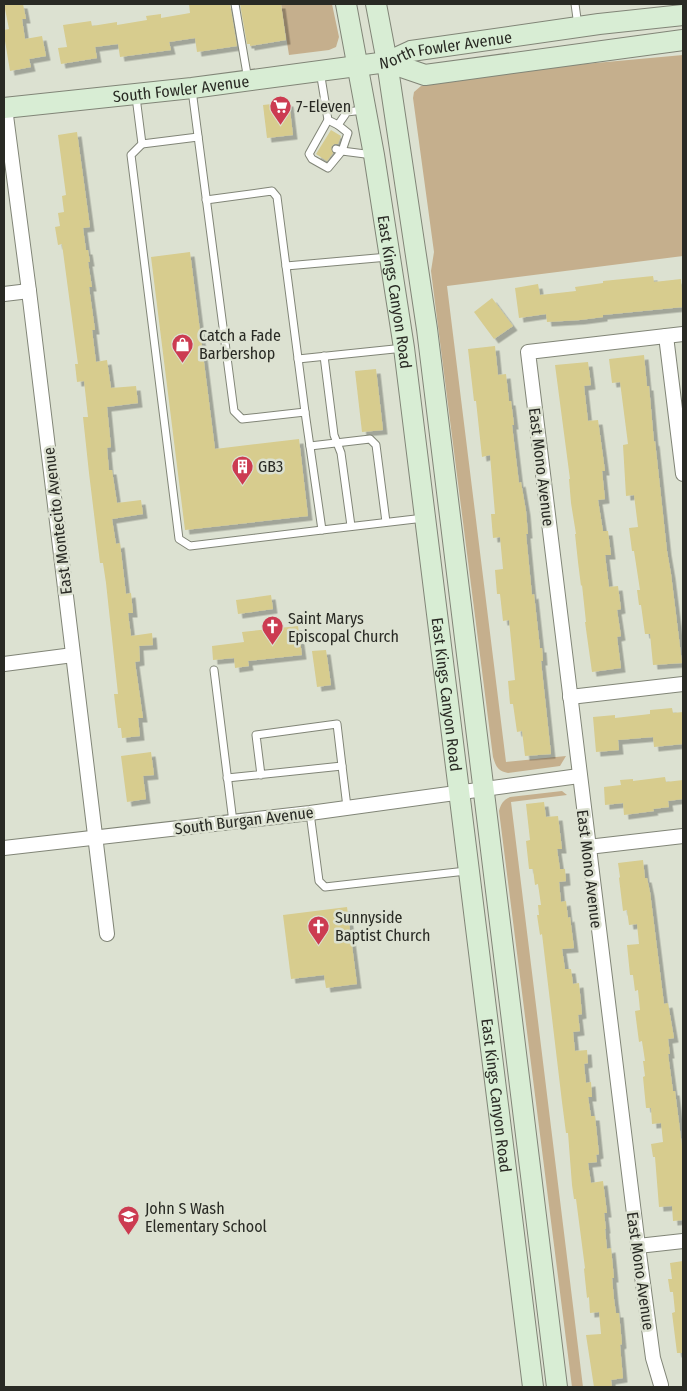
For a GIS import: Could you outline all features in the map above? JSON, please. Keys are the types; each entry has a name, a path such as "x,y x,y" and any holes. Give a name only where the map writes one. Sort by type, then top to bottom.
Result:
{"main road":[{"name":"East Kings Canyon Road","path":"346,4 374,155 404,348 533,1387"},
{"name":"East Kings Canyon Road","path":"376,4 387,62 427,329 558,1387"},
{"name":"North Fowler Avenue","path":"387,62 410,50 683,15"},
{"name":"North Fowler Avenue","path":"387,62 425,75 683,40"},
{"name":"South Fowler Avenue","path":"5,108 192,88 387,62"},
{"path":"404,348 414,352 420,367 436,496 453,538"}],"street":[{"name":"East Montecito Avenue","path":"5,108 108,934"},
{"path":"4,294 29,291"},
{"path":"683,334 666,336 683,474"},
{"name":"East Mono Avenue","path":"661,1385 653,1358 638,1246 528,352 666,336"},
{"path":"4,664 73,655"},
{"path":"570,697 683,684"},
{"name":"South Burgan Avenue","path":"4,848 233,822 579,776"},
{"path":"588,847 683,836"},
{"path":"638,1246 683,1241"}],"lane":[{"path":"235,4 248,80"},
{"path":"575,4 578,27"},
{"path":"320,71 328,120 321,140 309,154 312,159 328,168 348,133 328,120"},
{"path":"192,88 234,411 242,419 305,412"},
{"path":"136,94 142,144"},
{"path":"338,125 347,112 366,110"},
{"path":"198,137 142,144 131,155 179,539 190,546 425,518"},
{"path":"339,150 374,155"},
{"path":"206,200 272,191 277,197 322,530"},
{"path":"286,266 390,256"},
{"path":"298,359 404,348"},
{"path":"324,356 334,435 341,453 351,526"},
{"path":"310,446 370,439 376,446 386,522"},
{"path":"214,670 233,822"},
{"path":"261,774 256,735 337,724 347,807"},
{"path":"228,778 342,766"},
{"path":"310,812 319,881 325,887 469,871"}],"shaded area":[{"path":"281,4 332,4 339,37 336,47 329,50 289,55"},
{"path":"683,55 683,256 447,286 506,762 566,756 560,766 508,773 498,768 493,757 431,271 434,252 413,98 414,92 421,86 480,78 497,72"},
{"path":"562,791 567,795 511,802 583,1387 572,1387 499,811 503,802 510,797"}],"building":[{"path":"4,4 23,4 26,19 22,19 25,39 42,36 46,56 29,59 31,67 10,71 4,35 4,30 9,29"},
{"path":"189,4 230,4 237,46 197,52 195,38 169,42 171,50 120,57 118,44 95,47 97,58 61,64 58,48 67,47 63,25 91,21 92,26 117,22 117,25 147,20 146,16 161,14 161,18 190,13"},
{"path":"240,4 281,4 286,40 250,46 250,44 247,44"},
{"path":"289,102 293,135 267,138 263,105"},
{"path":"331,130 341,136 338,144 334,144 331,147 333,153 327,161 316,154"},
{"path":"77,132 90,227 83,228 90,262 88,262 92,287 89,287 95,330 92,330 96,362 107,360 111,388 136,386 138,403 107,407 111,447 107,448 109,470 112,470 117,503 141,500 143,514 112,519 116,544 120,543 126,594 131,593 133,613 128,613 131,636 152,633 153,645 139,646 140,661 135,662 143,718 138,718 140,736 122,738 121,728 118,728 114,694 118,694 106,583 103,563 100,563 83,417 88,417 84,381 77,382 75,364 78,364 62,244 58,245 55,227 60,226 58,213 64,212 62,196 66,195 58,135"},
{"path":"190,252 215,449 299,439 308,516 185,530 151,257"},
{"path":"653,276 654,282 681,279 683,307 603,315 603,317 580,320 547,322 546,314 519,318 515,288 538,284 540,295 576,291 575,287 603,283 603,281"},
{"path":"492,298 513,326 494,339 474,312"},
{"path":"495,346 498,375 506,374 509,401 511,401 519,483 521,482 526,511 528,534 526,534 532,595 534,594 540,648 542,648 543,661 541,661 551,754 525,756 522,731 517,732 513,704 510,704 508,681 515,680 509,620 503,621 500,594 497,594 495,570 503,569 500,537 493,538 491,514 495,514 490,455 482,457 468,349"},
{"path":"644,355 682,663 653,665 650,634 645,634 641,605 639,605 637,590 640,590 629,528 638,527 634,495 626,496 623,445 628,444 620,382 612,383 609,359"},
{"path":"588,362 591,385 584,386 588,421 598,420 605,471 602,471 605,499 598,500 603,531 608,531 611,555 605,555 609,587 618,586 621,609 617,610 621,636 617,637 621,668 592,672 555,365"},
{"path":"376,369 383,430 362,432 355,371"},
{"path":"271,595 273,609 238,614 236,600"},
{"path":"298,626 302,655 248,661 249,666 235,668 234,658 213,660 212,646 244,642 242,632"},
{"path":"326,650 331,685 317,687 312,651"},
{"path":"672,708 673,713 683,712 683,744 654,747 653,737 618,740 619,750 596,752 593,717 615,715 615,718 650,714 650,710"},
{"path":"151,752 154,775 143,776 146,799 127,802 121,756"},
{"path":"665,777 666,782 683,780 683,799 668,801 669,807 624,815 623,803 605,805 604,787 621,785 620,780 633,779 633,781"},
{"path":"544,802 546,817 558,816 562,849 557,849 560,869 565,869 566,881 559,882 561,902 566,901 574,948 562,949 565,969 571,969 573,984 579,983 582,1014 578,1015 580,1031 573,1032 575,1051 587,1050 588,1063 584,1064 586,1083 591,1082 592,1097 588,1097 591,1116 595,1116 599,1154 596,1155 597,1162 588,1163 591,1183 603,1181 607,1213 604,1213 607,1249 611,1248 614,1299 616,1313 619,1313 623,1378 611,1380 612,1387 594,1387 586,1335 601,1334 599,1312 590,1313 589,1297 587,1298 576,1199 574,1199 572,1185 568,1133 566,1133 542,934 540,935 537,915 539,915 538,905 541,905 538,884 535,885 533,869 529,869 526,841 530,840 526,804"},
{"path":"643,860 645,878 647,878 650,892 664,1004 668,1003 674,1038 668,1039 670,1054 668,1054 683,1154 683,1220 673,1221 672,1206 659,1207 655,1157 653,1157 651,1144 663,1142 661,1123 652,1124 651,1108 646,1108 643,1077 645,1076 643,1061 645,1061 642,1041 639,1042 635,1011 640,1010 638,990 635,991 633,975 630,975 627,945 639,944 637,924 629,925 627,910 623,911 619,878 618,863"},
{"name":"Sunnyside Baptist Church","path":"347,907 357,984 326,988 324,975 291,979 283,915"},
{"path":"683,1261 683,1353 677,1353 672,1313 675,1312 673,1292 670,1292 668,1279 672,1279 670,1263"}],"place":[{"name":"7-Eleven","path":"280,125"},
{"name":"Catch a Fade Barbershop","path":"183,363"},
{"name":"GB3","path":"242,485"},
{"name":"Saint Marys Episcopal Church","path":"272,646"},
{"name":"Sunnyside Baptist Church","path":"319,945"},
{"name":"John S Wash Elementary School","path":"129,1236"}]}
